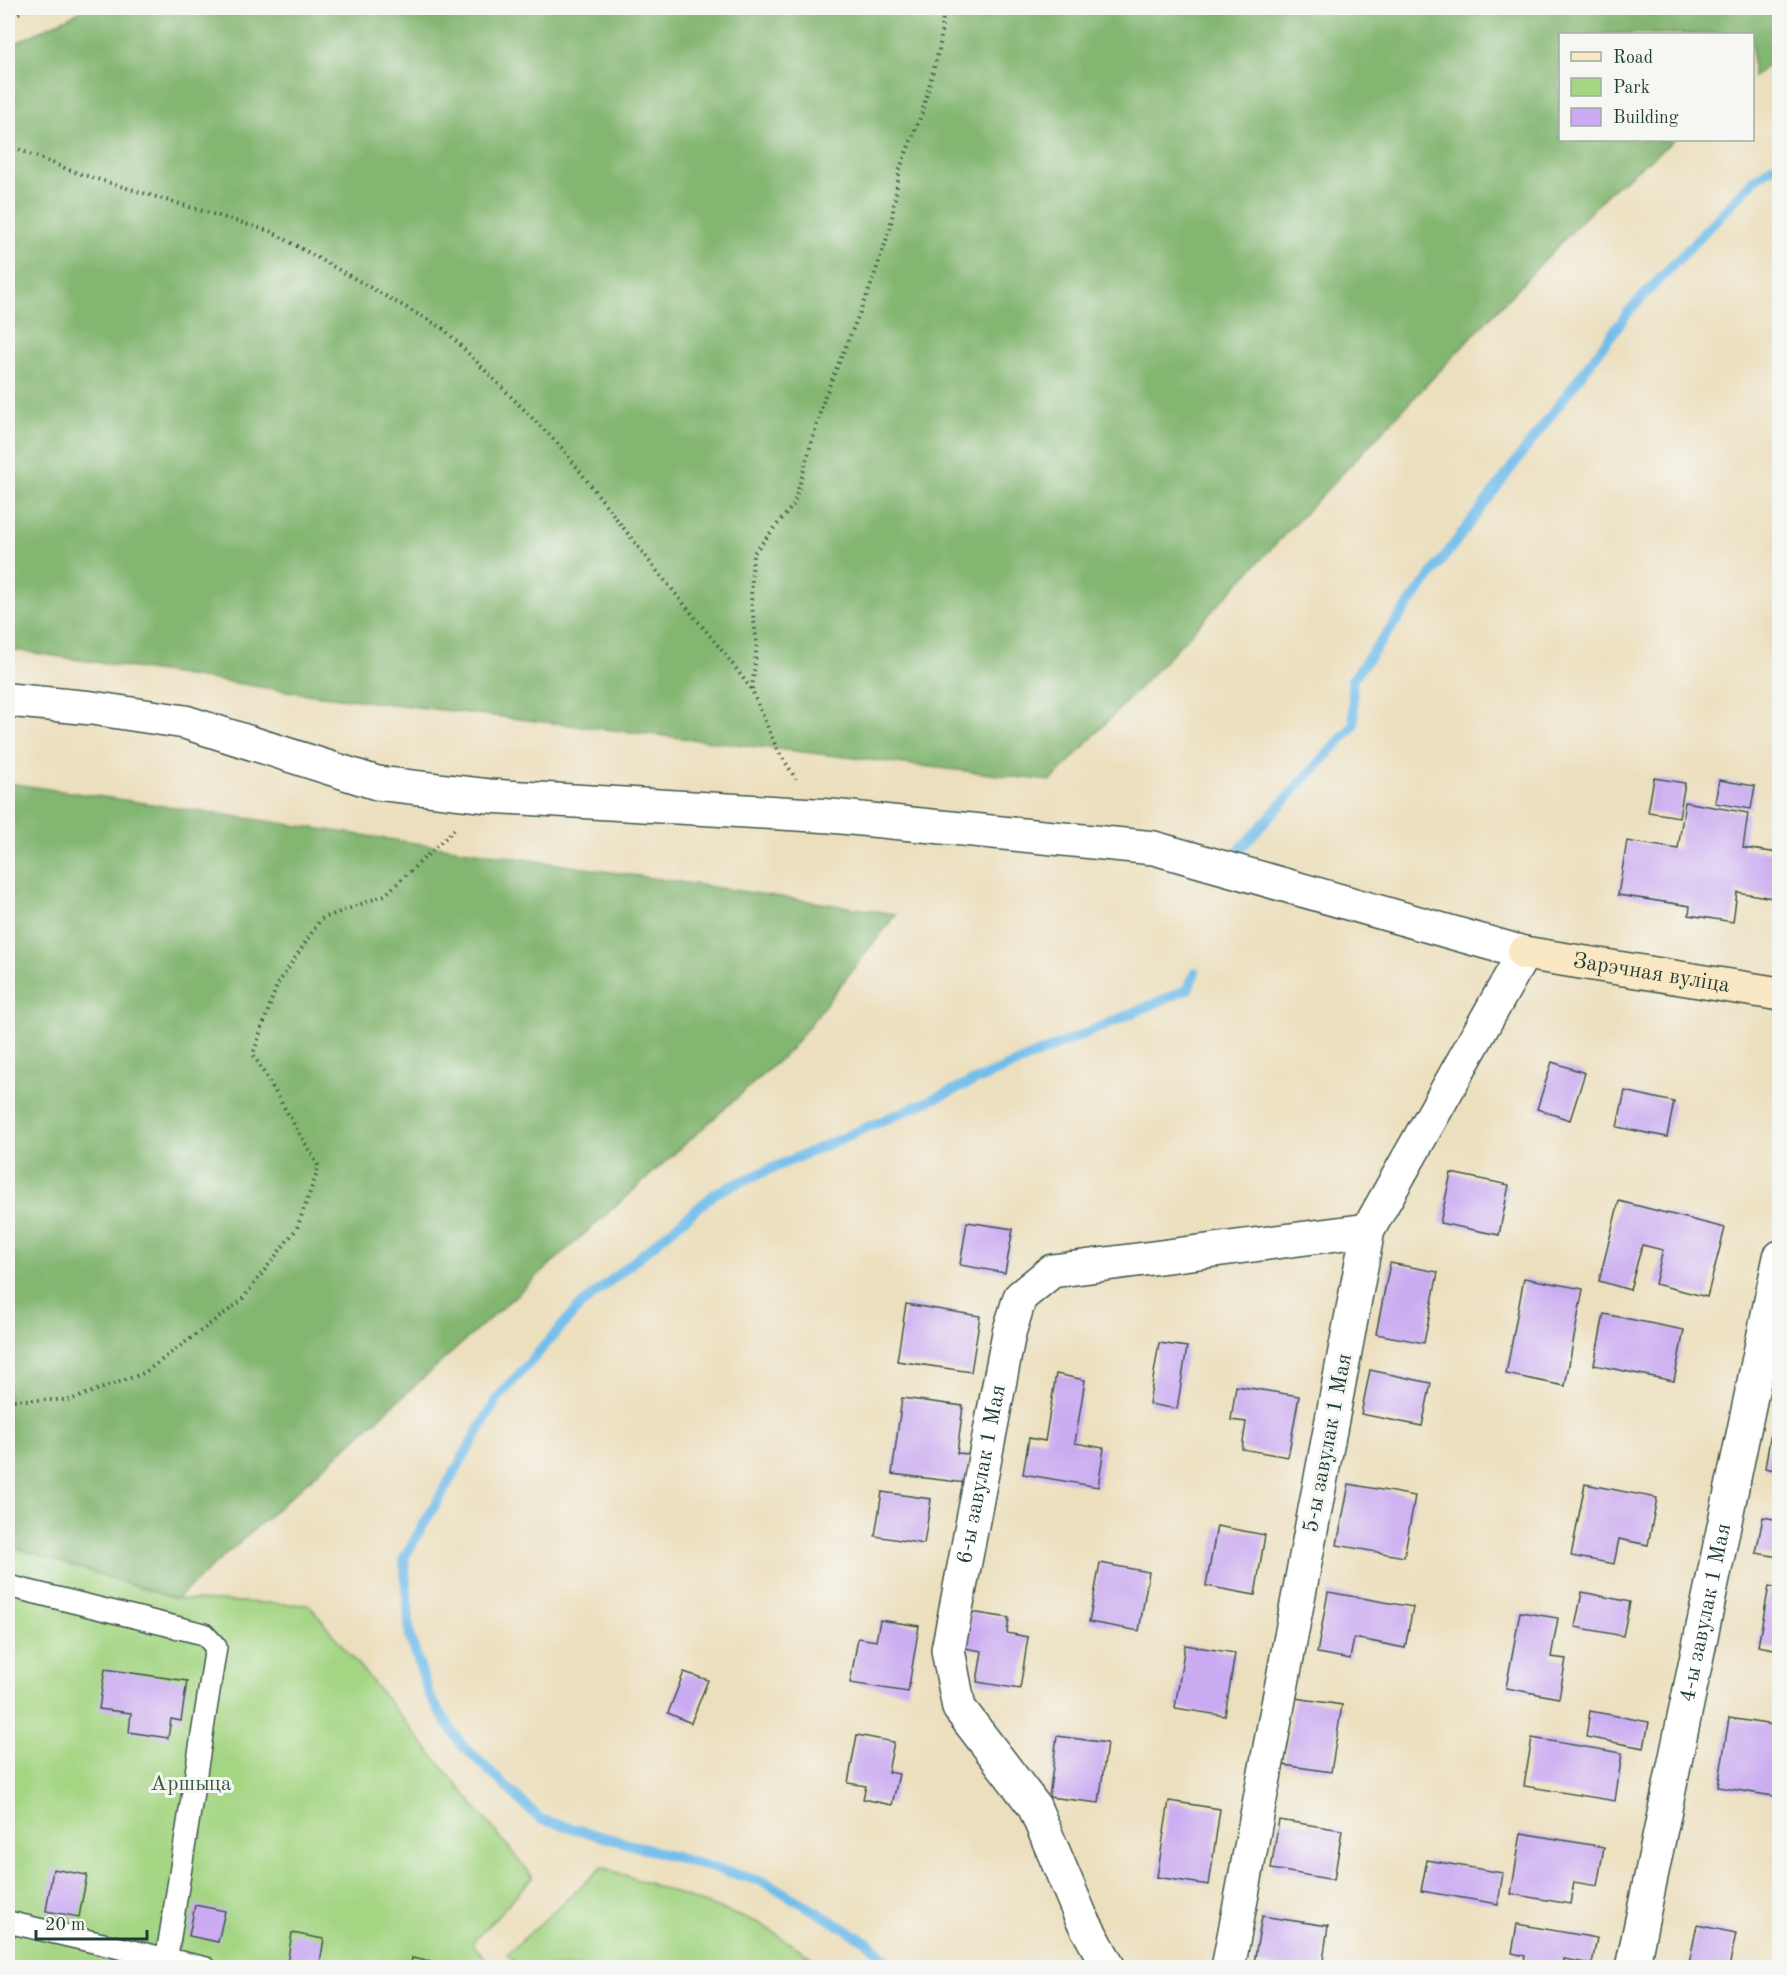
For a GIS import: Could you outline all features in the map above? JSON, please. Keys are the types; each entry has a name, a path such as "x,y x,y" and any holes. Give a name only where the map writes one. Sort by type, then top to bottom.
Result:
{"street":[{"path":"8,700 92,708 185,722 377,783 489,796 831,816 1154,848 1524,953"},
{"name":"Зарэчная вуліца","path":"1524,953 1779,994"},
{"name":"5-ы завулак 1 Мая","path":"1228,1968 1368,1230 1524,953"},
{"name":"6-ы завулак 1 Мая","path":"1109,1968 1081,1917 1034,1806 959,1708 948,1650 1010,1334 1020,1298 1052,1271 1368,1230"},
{"name":"4-ы завулак 1 Мая","path":"1632,1968 1779,1257"}],"lane":[{"path":"8,1586 204,1634 216,1647 166,1963"},
{"path":"8,1922 166,1963 206,1968"}],"path":[{"path":"8,19 28,8"},
{"path":"752,690 757,644 751,598 753,554 794,504 825,396 870,288 890,229 900,168 922,113 940,45 944,8"},
{"path":"8,145 74,172 272,232 444,330 561,447 752,690 777,749 804,792 831,816"},
{"path":"8,1400 70,1400 144,1373 241,1301 297,1228 319,1167 253,1054 277,985 321,919 385,894 489,796"}],"green space":[{"path":"87,8 1779,8 1780,55 1754,76 1754,33 1559,33 1559,141 1673,141 1607,194 1051,781 314,695 8,649 8,47"},
{"path":"8,783 896,914 789,1051 176,1599 8,1545"},
{"name":"Аршыца","path":"8,1545 176,1599 309,1605 533,1877 472,1943 493,1967 8,1968"},
{"path":"602,1867 759,1923 827,1967 519,1967 507,1954"}],"building":[{"path":"1654,778 1685,783 1679,817 1648,812"},
{"path":"1719,780 1755,786 1751,809 1715,803"},
{"path":"1685,802 1748,813 1743,848 1779,853 1779,899 1737,892 1733,922 1689,915 1690,906 1618,895 1627,841 1678,849"},
{"path":"1552,1062 1585,1073 1570,1120 1537,1109"},
{"path":"1625,1091 1674,1102 1667,1137 1617,1127"},
{"path":"1451,1173 1509,1185 1499,1235 1440,1223"},
{"path":"1619,1201 1725,1228 1707,1297 1655,1284 1663,1250 1642,1245 1630,1290 1599,1281"},
{"path":"967,1222 1013,1229 1005,1273 960,1265"},
{"path":"1390,1263 1438,1272 1424,1343 1376,1334"},
{"path":"1524,1278 1583,1289 1565,1386 1506,1374"},
{"path":"906,1304 980,1316 971,1372 897,1361"},
{"path":"1604,1314 1684,1330 1674,1381 1594,1365"},
{"path":"1159,1343 1187,1347 1177,1409 1149,1404"},
{"path":"1370,1370 1431,1383 1422,1426 1361,1414"},
{"path":"1056,1374 1085,1380 1075,1443 1104,1448 1098,1487 1023,1474 1029,1438 1045,1441"},
{"path":"1236,1386 1299,1396 1288,1457 1242,1449 1246,1422 1231,1420"},
{"path":"902,1398 963,1406 957,1453 969,1454 966,1483 892,1474"},
{"path":"1775,1409 1779,1410 1779,1471 1765,1468"},
{"path":"1349,1484 1415,1496 1404,1557 1337,1545"},
{"path":"1585,1484 1657,1498 1648,1545 1619,1539 1614,1564 1571,1556"},
{"path":"882,1492 931,1499 924,1544 875,1536"},
{"path":"1763,1517 1779,1520 1779,1557 1756,1553"},
{"path":"1217,1526 1265,1535 1255,1595 1206,1586"},
{"path":"1100,1563 1149,1572 1139,1631 1089,1622"},
{"path":"1769,1586 1779,1588 1779,1650 1758,1646"},
{"path":"1328,1592 1413,1607 1405,1648 1354,1638 1350,1659 1317,1653"},
{"path":"1582,1592 1630,1602 1623,1636 1575,1627"},
{"path":"971,1612 1009,1618 1007,1633 1028,1637 1020,1689 977,1682 982,1651 965,1648"},
{"path":"1520,1612 1558,1618 1551,1657 1566,1659 1559,1698 1506,1688"},
{"path":"880,1620 919,1626 908,1692 850,1683 858,1638 876,1641"},
{"path":"8,1639 11,1640 9,1654 8,1654"},
{"path":"1185,1645 1235,1653 1225,1716 1175,1708"},
{"path":"105,1669 187,1681 181,1721 171,1719 168,1738 129,1732 131,1713 99,1709"},
{"path":"684,1672 708,1680 691,1723 668,1713"},
{"path":"1295,1698 1342,1705 1331,1772 1284,1765"},
{"path":"1590,1711 1649,1722 1644,1748 1586,1737"},
{"path":"1729,1718 1779,1726 1779,1797 1718,1787"},
{"path":"857,1735 894,1742 888,1772 899,1774 892,1805 863,1799 866,1786 848,1783"},
{"path":"1057,1736 1107,1743 1099,1803 1049,1797"},
{"path":"1532,1738 1622,1753 1615,1801 1524,1786"},
{"path":"1169,1801 1220,1809 1209,1885 1157,1877"},
{"path":"1279,1820 1342,1830 1334,1880 1271,1869"},
{"path":"1521,1833 1604,1847 1597,1886 1574,1882 1570,1904 1511,1894"},
{"path":"1427,1860 1503,1873 1498,1904 1421,1891"},
{"path":"53,1869 87,1875 79,1917 46,1911"},
{"path":"195,1905 225,1911 218,1942 189,1936"},
{"path":"1262,1916 1328,1926 1322,1968 1280,1968 1254,1963"},
{"path":"1517,1924 1597,1938 1592,1964 1564,1959 1563,1968 1523,1968 1525,1956 1512,1953"},
{"path":"1697,1925 1736,1933 1729,1968 1688,1968"},
{"path":"292,1933 324,1939 319,1968 287,1964"},
{"path":"412,1958 452,1966 452,1968 410,1968"}],"waterway":[{"path":"1240,849 1354,725 1352,680 1630,310 1753,181 1780,161"},
{"path":"893,1968 869,1943 767,1883 540,1819 461,1744 430,1697 410,1637 404,1558 497,1399 578,1308 717,1192 1188,989 1195,972"}]}
